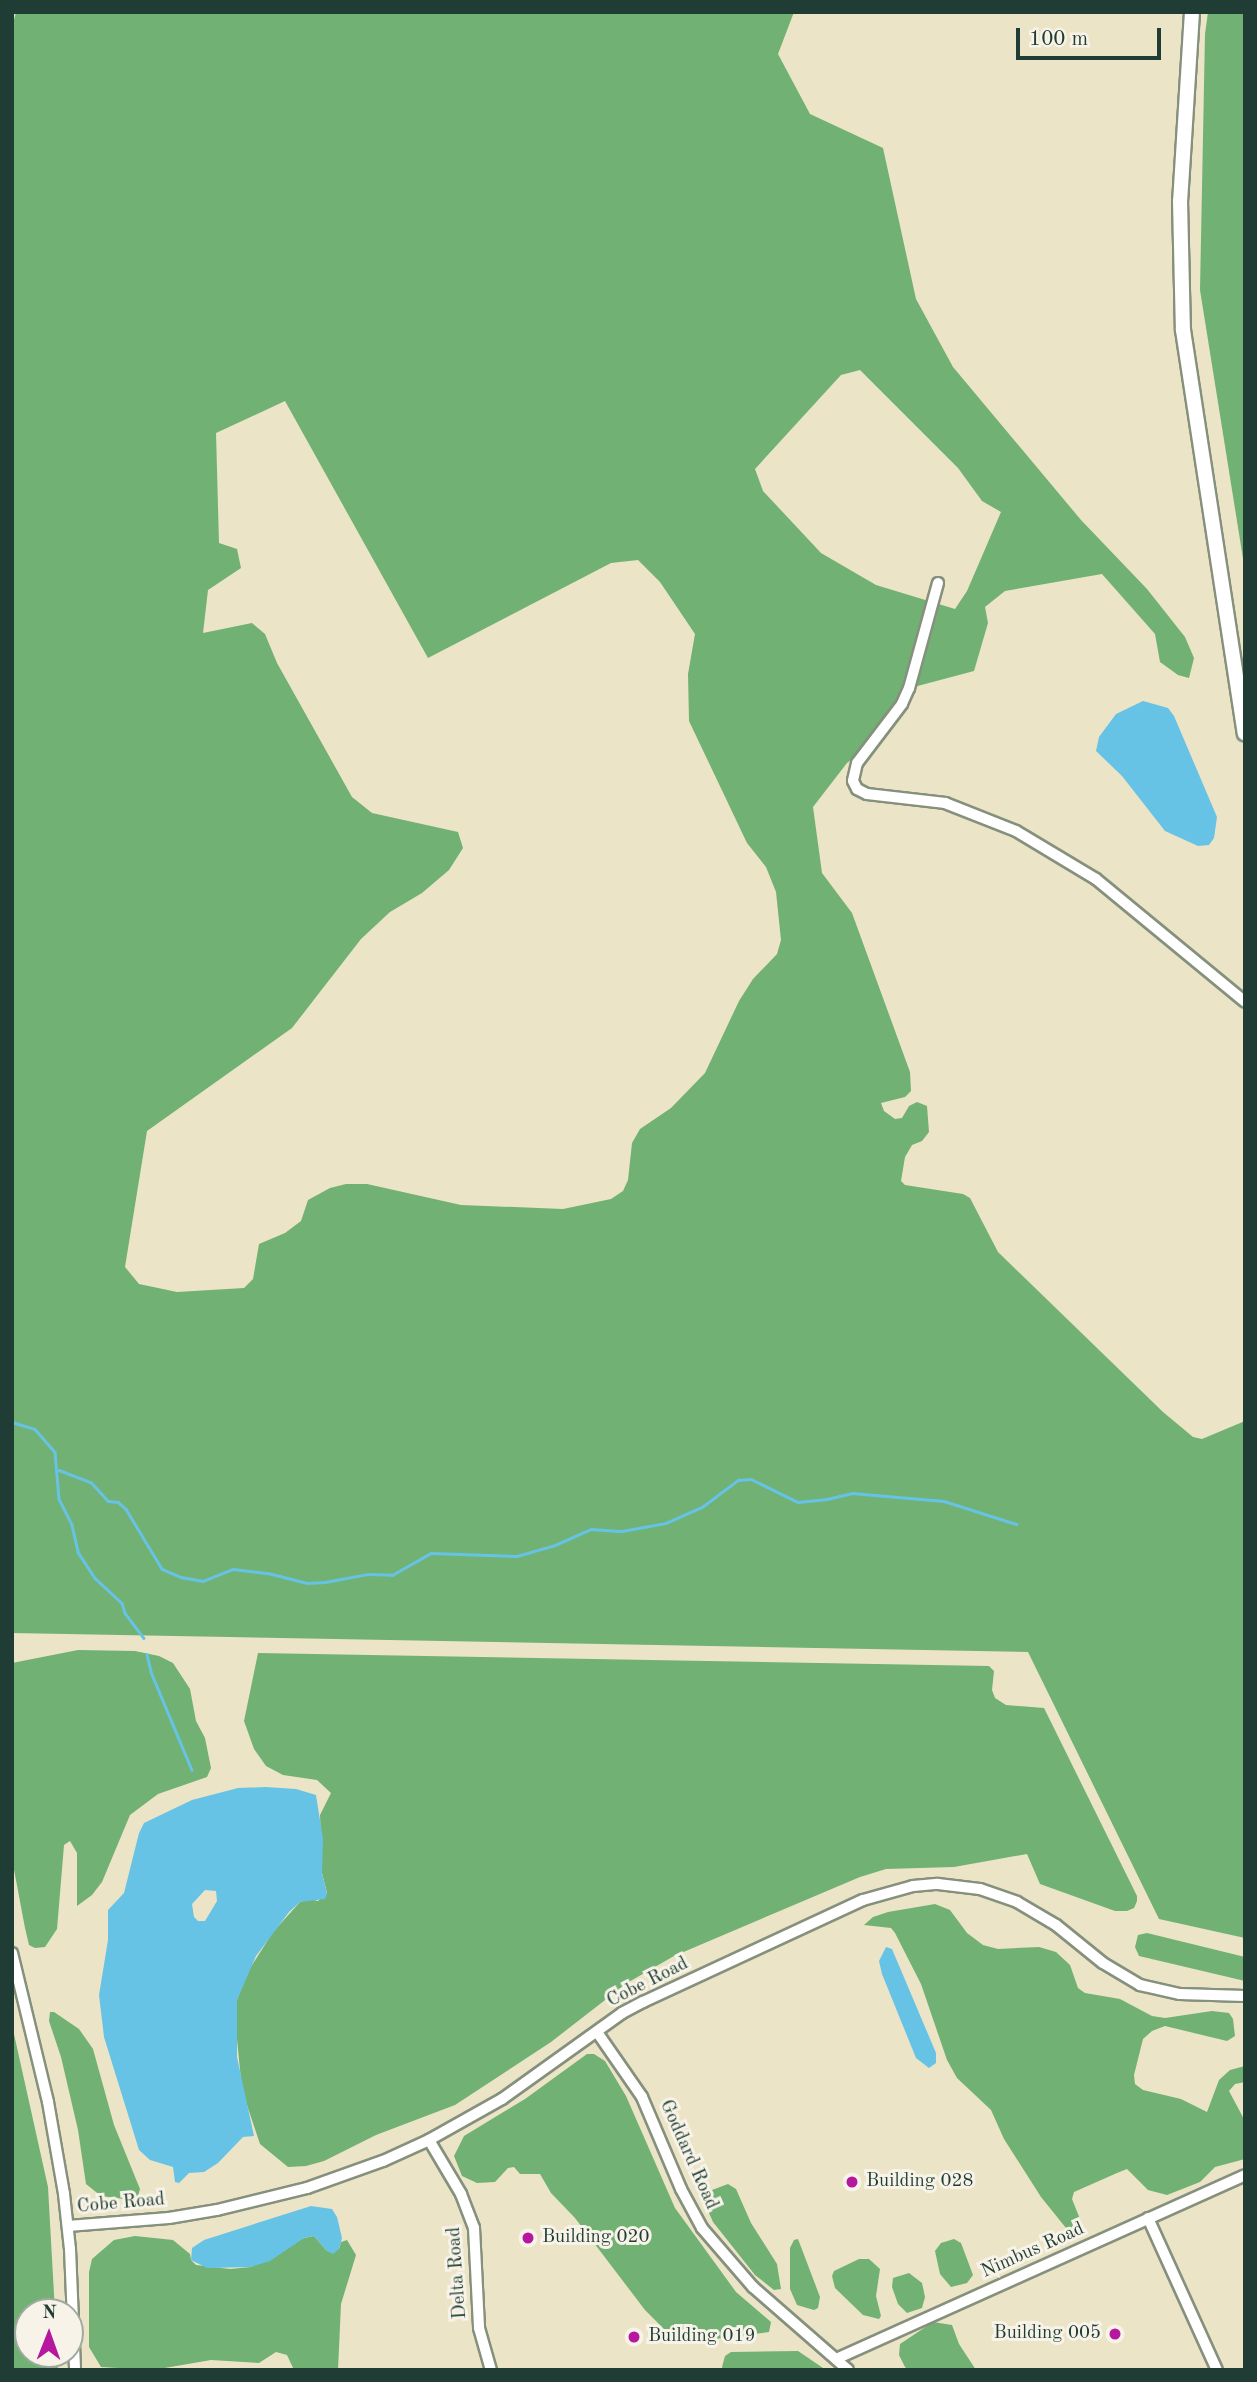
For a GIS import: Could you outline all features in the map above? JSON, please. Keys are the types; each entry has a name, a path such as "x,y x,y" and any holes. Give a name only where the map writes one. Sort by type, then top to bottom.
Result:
{"main road":[{"path":"1192,12 1180,201 1183,330 1245,733"}],"street":[{"path":"938,583 909,688 902,704 857,763 853,781 857,789 867,794 945,803 1016,831 1096,878 1245,1002"},
{"name":"Cobe Road","path":"68,2226 169,2218 257,2202 350,2174 429,2140 502,2099 643,2002 863,1900 913,1886 938,1884 980,1889 1017,1902 1056,1925 1103,1963 1140,1985 1180,1994 1245,1996"},
{"path":"12,1953 48,2102 68,2226 75,2370"},
{"name":"Goddard Road","path":"597,2032 642,2097 681,2189 702,2228 752,2287 848,2370"},
{"name":"Delta Road","path":"429,2140 461,2194 474,2228 479,2328 491,2370"},
{"name":"Nimbus Road","path":"836,2359 1245,2175"},
{"path":"1148,2218 1217,2370"}],"green space":[{"path":"16,12 794,12 778,54 810,114 883,148 916,299 953,367 1081,520 1147,589 1185,637 1194,658 1189,678 1178,675 1160,662 1155,634 1102,574 1005,591 985,607 988,623 974,671 910,688 877,739 847,763 813,807 822,873 852,913 910,1072 911,1091 905,1097 881,1103 884,1111 895,1119 902,1118 909,1106 917,1102 927,1106 929,1132 922,1141 912,1145 905,1157 901,1181 905,1185 963,1194 970,1198 998,1252 1163,1412 1193,1437 1202,1439 1245,1421 1245,1938 1159,1919 1028,1652 12,1633 12,28","holes":["860,370 958,468 982,501 1001,512 967,591 955,609 876,585 821,553 763,491 755,469 841,375","285,401 428,658 611,563 638,560 660,582 695,634 688,674 689,721 747,843 766,867 776,892 781,940 777,954 753,979 739,1001 705,1073 671,1108 640,1129 632,1143 628,1180 623,1191 611,1199 563,1209 461,1205 367,1184 346,1184 330,1188 308,1200 301,1221 285,1233 259,1244 253,1279 244,1288 177,1292 139,1284 125,1267 147,1131 292,1028 361,939 390,912 422,893 449,870 463,848 458,832 372,813 352,797 277,663 265,634 252,623 203,633 208,590 241,568 237,549 219,543 216,433"]},
{"path":"1208,12 1245,12 1245,571 1200,290 1205,34"},
{"path":"78,1650 135,1651 159,1656 173,1663 190,1689 196,1721 205,1738 211,1768 207,1777 158,1794 130,1815 102,1882 92,1895 77,1906 77,1853 70,1841 64,1845 57,1929 45,1947 35,1948 29,1945 12,1859 12,1663"},
{"path":"258,1653 989,1666 994,1671 992,1690 995,1698 1006,1705 1044,1708 1137,1896 1137,1901 1134,1908 1115,1911 1040,1884 1027,1854 954,1867 886,1869 860,1877 674,1956 627,1983 551,2042 455,2105 376,2135 324,2161 288,2167 260,2144 242,2090 235,2019 237,2000 247,1973 273,1932 300,1902 310,1899 318,1901 327,1893 322,1873 320,1815 331,1793 317,1780 283,1775 266,1766 254,1749 244,1721"},
{"path":"935,1904 950,1910 967,1933 983,1945 998,1949 1039,1947 1056,1952 1070,1965 1078,1988 1085,1993 1120,1999 1152,2016 1165,2018 1212,2011 1229,2013 1233,2019 1235,2036 1227,2041 1165,2026 1152,2031 1143,2039 1134,2075 1135,2084 1143,2090 1181,2099 1207,2112 1219,2080 1230,2070 1245,2066 1245,2082 1235,2084 1229,2091 1245,2121 1245,2159 1215,2167 1200,2182 1167,2195 1148,2190 1127,2169 1074,2192 1072,2199 1082,2224 1073,2229 1066,2228 1041,2197 1004,2139 991,2110 957,2078 947,2060 921,1984 895,1933 891,1928 864,1925 873,1917 888,1912"},
{"path":"1147,1933 1245,1957 1245,1981 1139,1956 1135,1947 1138,1935"},
{"path":"50,2012 79,2029 93,2049 114,2125 140,2189 138,2196 132,2200 101,2196 86,2184 78,2130 61,2057 49,2021"},
{"path":"12,2025 48,2187 54,2298 14,2298 14,2368 58,2370 12,2370"},
{"path":"587,2054 594,2054 605,2061 626,2096 675,2208 736,2292 771,2322 769,2332 699,2341 666,2331 645,2310 575,2218 551,2193 540,2174 520,2174 514,2167 508,2168 495,2182 477,2183 462,2176 454,2156 464,2136 525,2099"},
{"path":"728,2184 736,2189 751,2223 777,2264 781,2289 774,2290 755,2275 713,2222 705,2204 712,2190"},
{"path":"135,2236 173,2240 190,2254 196,2265 230,2269 251,2267 304,2238 314,2236 327,2251 339,2249 341,2242 347,2240 356,2255 341,2304 338,2370 294,2370 287,2355 276,2352 259,2363 211,2360 153,2370 101,2367 89,2347 89,2272 92,2259 114,2240"},
{"path":"798,2239 820,2297 818,2308 814,2310 797,2305 790,2289 790,2248 794,2240"},
{"path":"954,2239 961,2243 973,2275 967,2283 951,2287 940,2274 935,2251 941,2243"},
{"path":"859,2259 869,2259 880,2269 876,2296 881,2316 879,2319 863,2315 835,2288 832,2276 834,2271"},
{"path":"909,2273 922,2283 925,2297 922,2308 907,2313 898,2304 892,2287 893,2278"},
{"path":"933,2322 952,2325 959,2344 976,2370 908,2370 905,2367 899,2355 900,2344"},
{"path":"798,2351 826,2370 723,2370 722,2367 725,2356 731,2352"}],"water":[{"path":"1143,701 1168,708 1174,716 1217,817 1214,838 1209,845 1198,846 1165,831 1122,776 1096,751 1099,737 1116,714"},
{"path":"238,1788 296,1789 316,1795 323,1839 322,1873 327,1894 325,1899 300,1902 289,1912 256,1956 237,2000 237,2057 254,2136 243,2137 218,2163 204,2172 189,2173 179,2183 175,2182 173,2167 150,2160 139,2150 104,2037 99,1995 108,1940 108,1910 124,1893 144,1823 192,1800","holes":["205,1890 216,1891 217,1901 205,1921 198,1921 194,1917 192,1904"]},
{"path":"886,1947 892,1949 936,2053 936,2063 929,2068 916,2058 882,1974 879,1961"},
{"path":"311,2206 332,2209 337,2217 342,2238 339,2249 333,2254 314,2236 304,2238 270,2261 251,2267 207,2268 191,2260 192,2248 204,2240"}],"waterway":[{"path":"12,1422 35,1429 55,1452 59,1499 72,1525 78,1552 95,1578 122,1603 125,1613 144,1638"},
{"path":"59,1470 91,1482 108,1501 118,1502 126,1509 162,1569 181,1577 203,1581 233,1569 268,1573 307,1583 325,1582 368,1574 392,1575 431,1553 517,1556 553,1546 591,1529 622,1531 666,1523 702,1507 738,1480 751,1479 798,1502 852,1493 944,1501 1016,1524"},
{"path":"147,1654 151,1672 192,1770"}],"place":[{"name":"Building 028","path":"852,2182"},
{"name":"Building 020","path":"528,2238"},
{"name":"Building 005","path":"1115,2334"},
{"name":"Building 019","path":"634,2337"}]}
